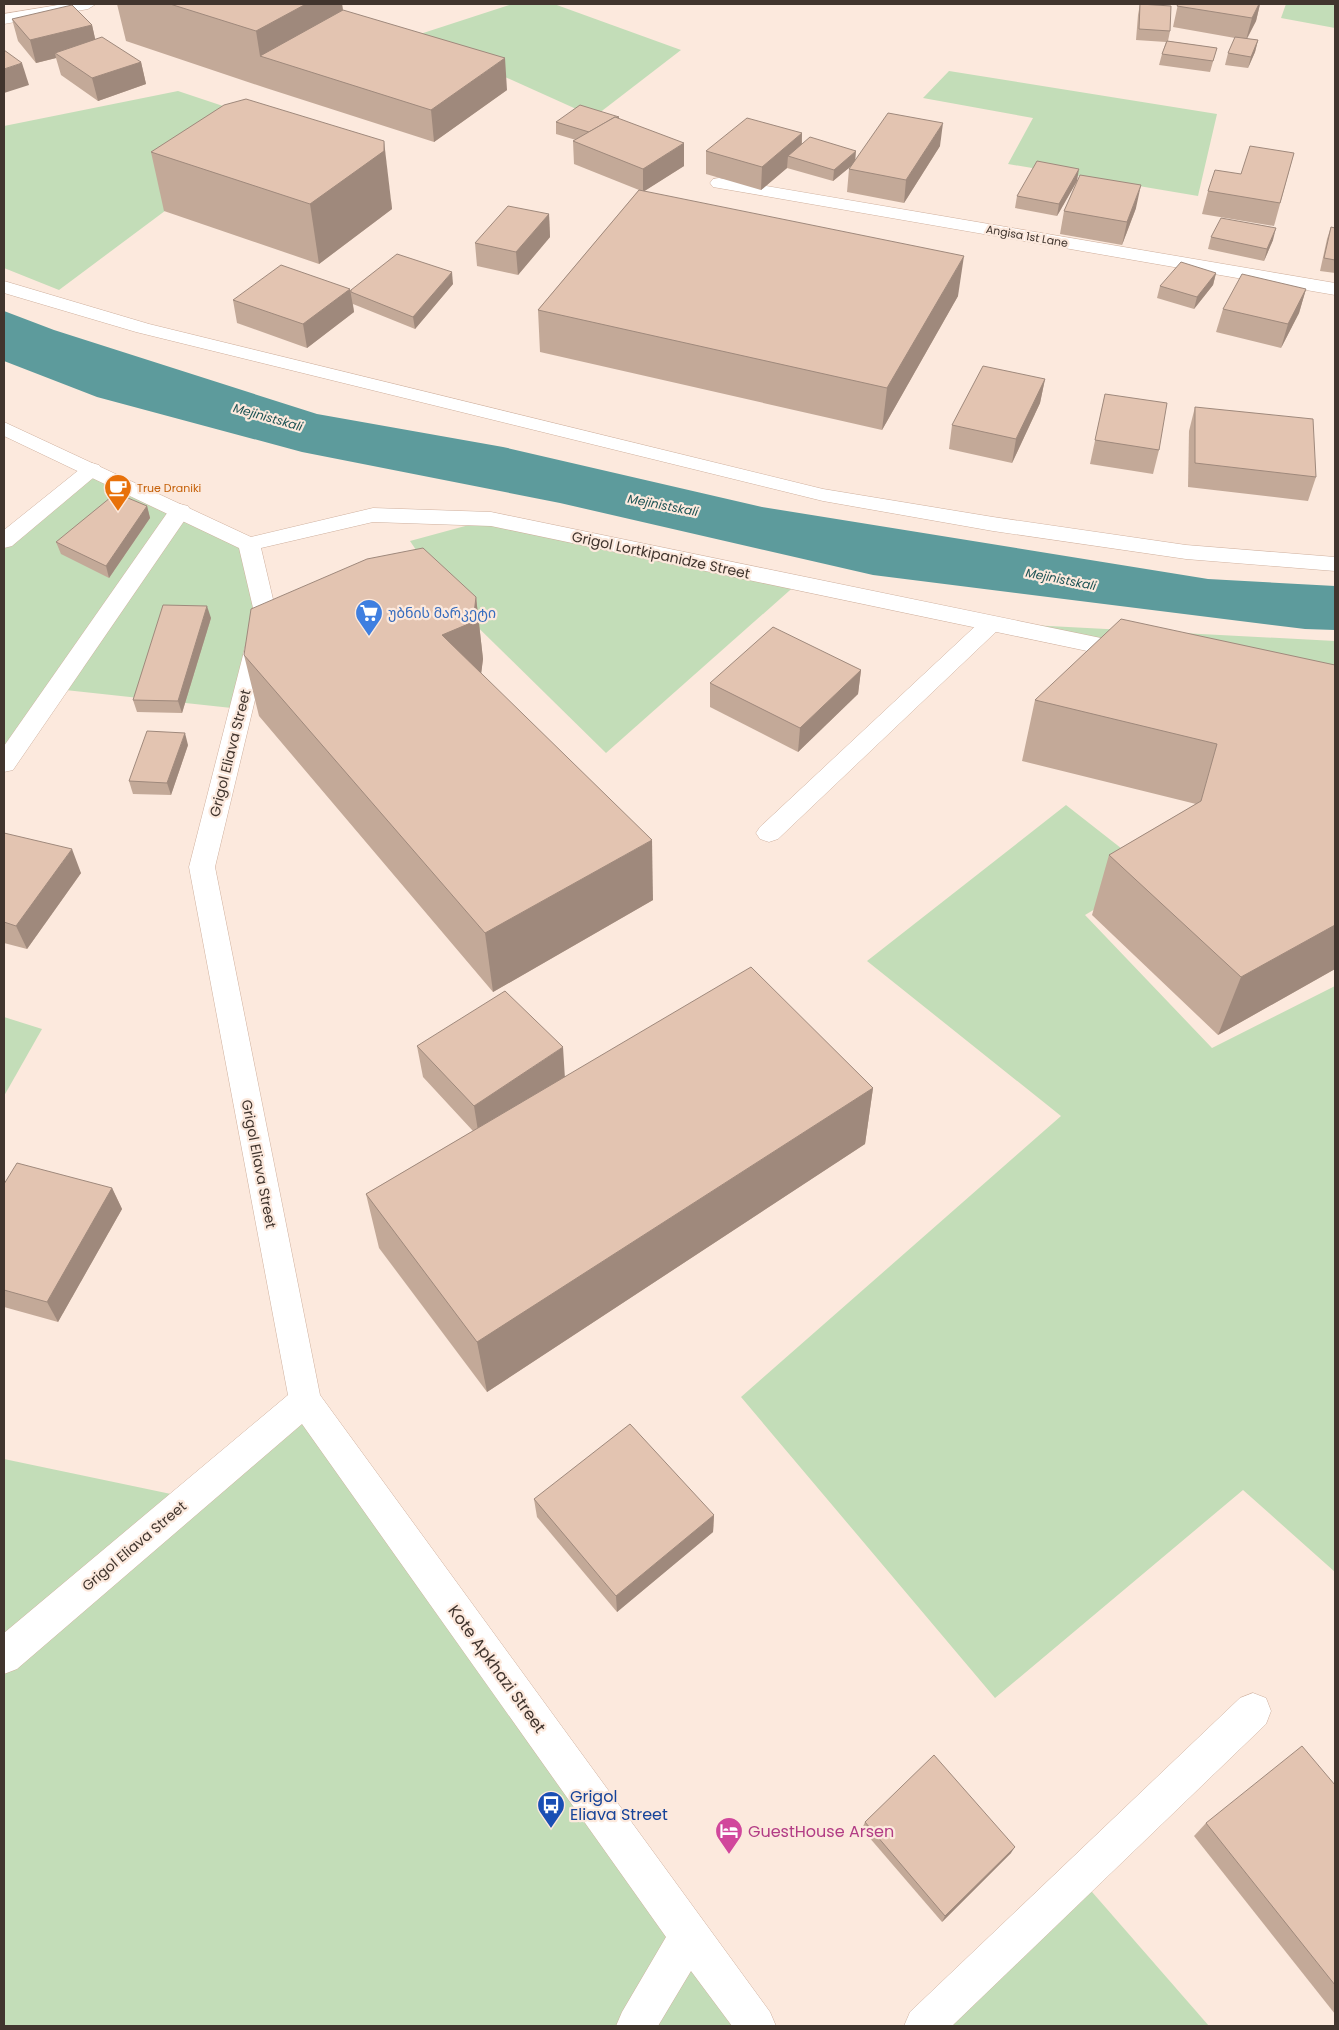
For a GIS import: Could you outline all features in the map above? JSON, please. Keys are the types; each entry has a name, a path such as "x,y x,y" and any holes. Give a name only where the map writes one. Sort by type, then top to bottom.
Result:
{"street":[{"path":"4,19 88,4"},
{"name":"Angisa 1st Lane","path":"719,183 1335,289"},
{"path":"4,287 143,328 823,495 993,524 1186,552 1335,564"},
{"path":"4,428 249,544"},
{"path":"4,541 92,469"},
{"path":"4,764 180,511"},
{"name":"Grigol Lortkipanidze Street","path":"249,544 373,515 491,519 1146,656"},
{"name":"Grigol Eliava Street","path":"4,1656 305,1401 202,867 265,612 249,544"},
{"path":"769,833 992,623"},
{"name":"Kote Apkhazi Street","path":"305,1401 689,1936 756,2026"},
{"path":"924,2026 1253,1711"},
{"path":"636,2026 689,1936"}],"green space":[{"path":"512,4 554,4 681,50 594,117 414,36"},
{"path":"1286,4 1335,4 1335,28 1281,18"},
{"path":"949,71 1217,114 1198,196 1008,164 1033,118 923,98"},
{"path":"178,91 280,125 59,290 4,268 4,126"},
{"path":"92,469 249,544 265,612 241,709 56,689 4,764 4,541"},
{"path":"491,519 798,583 606,753 449,599 410,541"},
{"path":"992,623 1335,641 1335,702"},
{"path":"1066,805 1154,874 1085,915 1212,1048 1335,986 1335,1572 1243,1490 995,1698 741,1397 1061,1116 867,961"},
{"path":"4,1017 42,1029 4,1096"},
{"path":"305,1401 756,2026 4,2026 4,1459 190,1498"},
{"path":"1079,1877 1209,2026 924,2026"}],"water":[{"name":"Mejinistskali","path":"4,311 54,330 317,414 503,447 762,507 1208,579 1335,586 1335,630 1305,629 873,575 560,503 302,452 97,397 4,361"}],"building":[{"path":"170,4 306,4 256,31"},
{"path":"1140,4 1171,6 1170,31 1139,29"},
{"path":"1178,4 1259,4 1252,18 1177,6"},
{"path":"72,5 92,25 30,40 12,19"},
{"path":"343,10 505,58 431,110 260,56"},
{"path":"102,37 141,62 92,78 55,53"},
{"path":"1235,37 1258,40 1251,57 1228,53"},
{"path":"1167,41 1217,48 1213,61 1162,54"},
{"path":"4,50 22,63 4,69"},
{"path":"246,99 384,141 384,151 310,204 151,152 224,105"},
{"path":"580,105 619,117 615,117 589,132 556,122"},
{"path":"888,113 943,123 906,180 849,169"},
{"path":"615,117 684,143 643,169 573,141"},
{"path":"747,118 802,133 762,167 706,151"},
{"path":"810,137 856,151 834,170 788,156"},
{"path":"1250,146 1294,153 1280,203 1208,191 1215,170 1241,174"},
{"path":"1037,161 1079,169 1059,204 1017,196"},
{"path":"1080,175 1141,185 1127,222 1064,211"},
{"path":"639,190 964,256 887,388 538,310"},
{"path":"508,206 549,214 516,252 475,243"},
{"path":"1221,218 1276,228 1267,249 1211,237"},
{"path":"1331,227 1335,228 1335,260 1324,258"},
{"path":"397,254 452,272 413,317 351,292 351,290"},
{"path":"1181,262 1216,273 1197,297 1160,286"},
{"path":"281,265 350,289 303,324 233,300"},
{"path":"1242,274 1306,289 1288,324 1223,309"},
{"path":"983,366 1045,379 1016,439 952,425"},
{"path":"1105,394 1167,403 1159,450 1095,440"},
{"path":"1195,407 1313,419 1316,477 1195,463"},
{"path":"116,493 147,506 106,566 56,542"},
{"path":"423,548 476,597 473,622 442,635 652,840 485,933 244,655 251,609 367,559"},
{"path":"163,605 207,606 178,701 133,700"},
{"path":"1121,619 1335,665 1335,925 1241,977 1109,855 1201,801 1217,744 1035,700"},
{"path":"773,627 861,670 800,728 710,683"},
{"path":"147,731 185,733 167,783 129,781"},
{"path":"4,833 72,849 16,926 4,922"},
{"path":"751,967 873,1088 477,1342 366,1194"},
{"path":"505,991 563,1047 474,1106 417,1046"},
{"path":"17,1163 112,1188 47,1302 4,1290 4,1184"},
{"path":"630,1424 714,1515 616,1596 534,1499"},
{"path":"1302,1746 1335,1785 1335,1985 1206,1823"},
{"path":"934,1755 1015,1847 945,1916 865,1822"}],"place":[{"name":"True Draniki","path":"118,512"},
{"name":"უბნის მარკეტი","path":"369,637"},
{"name":"Grigol Eliava Street","path":"551,1829"},
{"name":"GuestHouse Arsen","path":"729,1855"}]}
